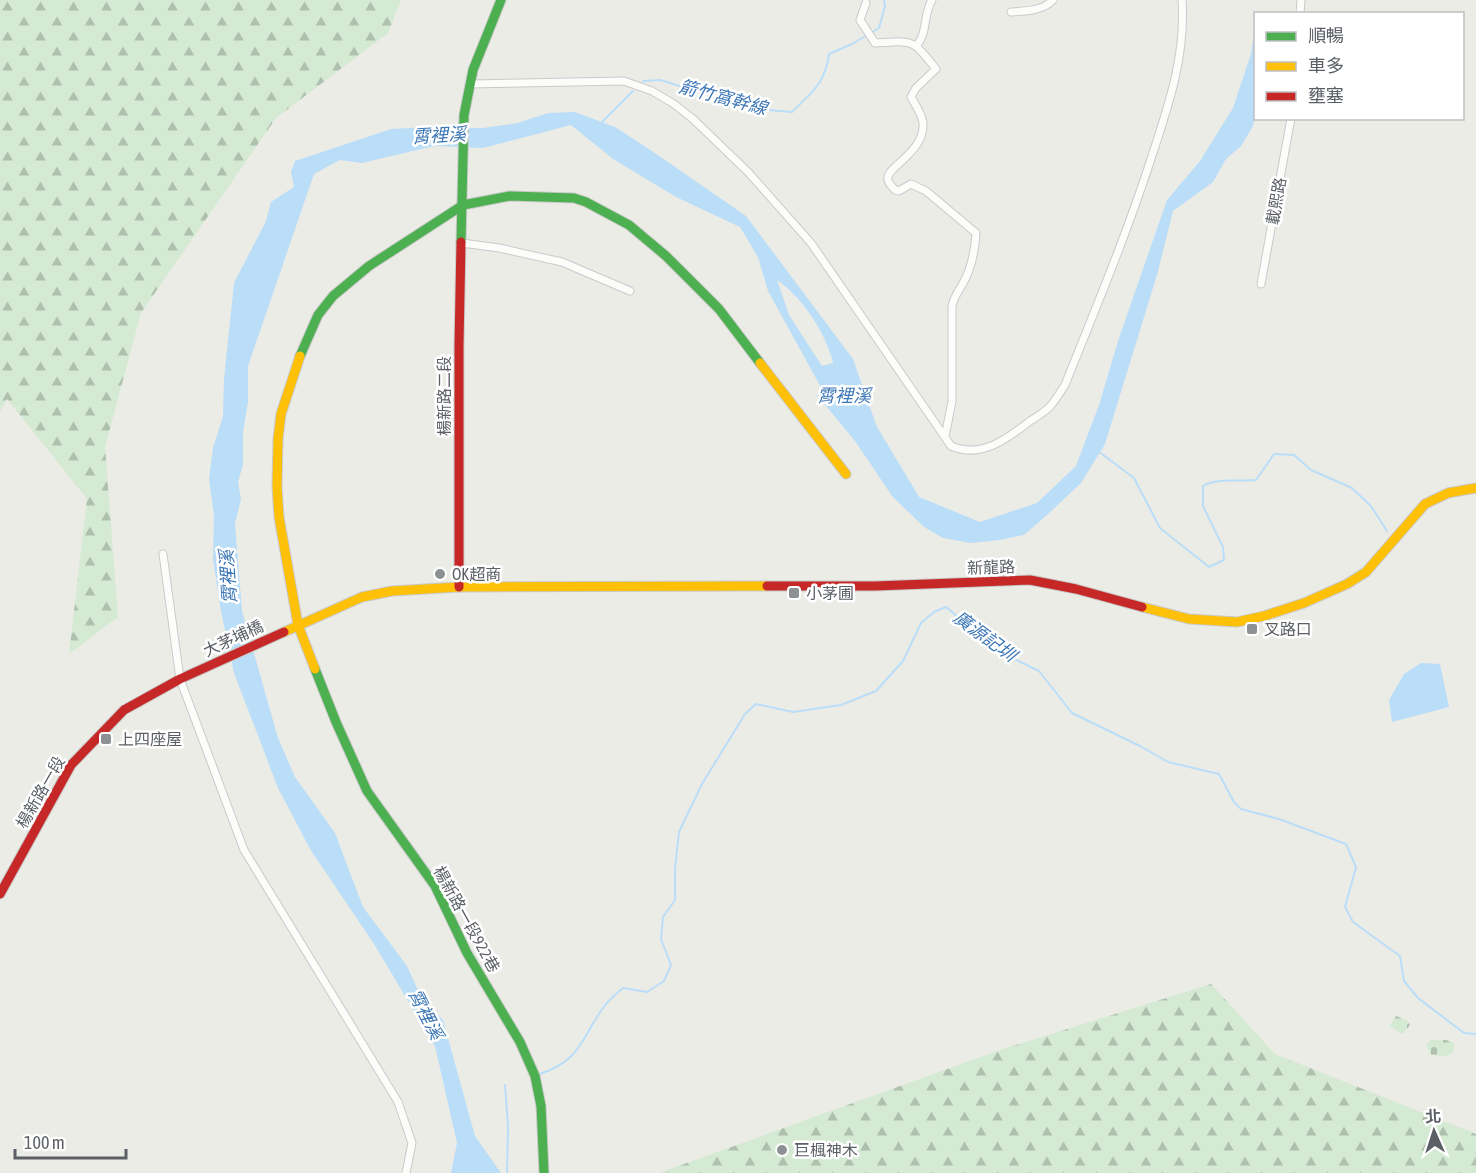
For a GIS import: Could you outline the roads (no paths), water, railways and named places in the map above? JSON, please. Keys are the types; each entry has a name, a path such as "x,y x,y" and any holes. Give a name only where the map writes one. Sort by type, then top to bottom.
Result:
{"street":[{"name":"楊新路二段","path":"459,587 459,345 464,115 469,84 501,0"},
{"path":"917,45 923,38 927,10 932,0"},
{"path":"1011,12 1029,11 1049,4 1053,0"},
{"path":"469,84 624,81 652,91 674,104 693,119 748,172 811,243 951,446 962,451 980,450 994,446 1051,406 1065,385 1131,219 1172,94 1180,61 1182,0"},
{"path":"866,3 860,20 875,43 906,41 917,45 936,69 911,96 923,121 922,134 909,156 890,172 889,182 895,190 899,191 911,184 926,191 976,233 971,260 963,284 955,294 952,306 952,401 945,437"},
{"name":"載熙路","path":"1261,284 1291,120"},
{"path":"463,206 510,196 574,198 629,225 666,256 719,309 846,474"},
{"name":"楊新路一段922巷","path":"463,206 369,266 333,296 318,315 304,345 281,414 277,478 279,517 298,625 336,722 367,791 435,886 467,953 524,1050 535,1076 541,1106 544,1173"},
{"path":"462,243 499,248 562,262 630,291"},
{"name":"新龍路","path":"459,587 875,586 1030,580 1076,589 1189,619 1237,622 1304,603 1347,584 1366,572 1425,504 1448,493 1476,488"},
{"path":"163,554 180,679 244,850 398,1102 412,1143 406,1173"},
{"path":"298,625 362,597 392,591 459,587"},
{"name":"大茅埔橋","path":"180,679 298,625"},
{"name":"楊新路一段","path":"0,894 71,765 124,710 180,679"}],"water":[{"name":"霄裡溪","path":"1254,33 1253,126 1241,146 1226,159 1213,182 1173,211 1157,275 1105,444 1081,483 1024,535 971,543 943,538 924,527 892,496 855,441 817,395 823,391 768,291 758,257 740,227 676,197 613,159 571,125 483,148 434,146 362,163 340,160 314,174 248,366 248,402 243,432 243,465 238,482 241,499 235,524 242,611 278,738 295,777 335,833 363,907 407,966 421,997 443,1020 475,1136 501,1173 451,1173 457,1143 435,1046 374,944 310,849 278,788 234,673 220,606 213,559 214,515 209,479 213,448 223,416 224,379 234,283 266,221 271,202 294,187 291,172 295,161 391,129 483,128 518,123 548,113 575,112 615,127 746,216 853,359 877,427 919,497 980,522 1037,503 1076,466 1099,405 1119,338 1167,200 1200,161 1233,108 1251,54","holes":["777,280 795,296 819,328 833,363 822,366 789,315"]},
{"path":"1421,663 1440,664 1449,707 1392,722 1389,700 1404,674"}],"waterway":[{"name":"箭竹窩幹線","path":"643,81 660,80 757,109 792,112 821,80 829,54 879,28 885,6 884,0"},
{"name":"箭竹窩幹線","path":"601,123 633,91"},
{"path":"1098,451 1134,478 1160,528 1209,567 1224,560 1223,547 1203,506 1203,486 1222,481 1256,480 1274,454 1294,455 1311,470 1352,488 1371,506 1387,531"},
{"name":"廣源記圳","path":"537,1075 552,1069 573,1054 606,1004 623,988 647,992 664,981 671,965 661,939 663,917 675,900 675,868 679,832 702,784 745,714 756,704 793,712 841,705 876,691 903,661 921,623 934,612 946,607 1002,653 1039,671 1072,713 1168,762 1219,774 1234,802 1241,809 1279,819 1346,844 1356,867 1345,907 1353,922 1400,956 1404,981 1418,998 1464,1033 1476,1034"},
{"name":"廣源記圳","path":"505,1085 508,1126 507,1173"}],"place":[{"name":"OK超商","path":"440,574"},
{"name":"小茅圃","path":"794,593"},
{"name":"叉路口","path":"1252,629"},
{"name":"上四座屋","path":"106,739"},
{"name":"巨楓神木","path":"782,1150"}]}
